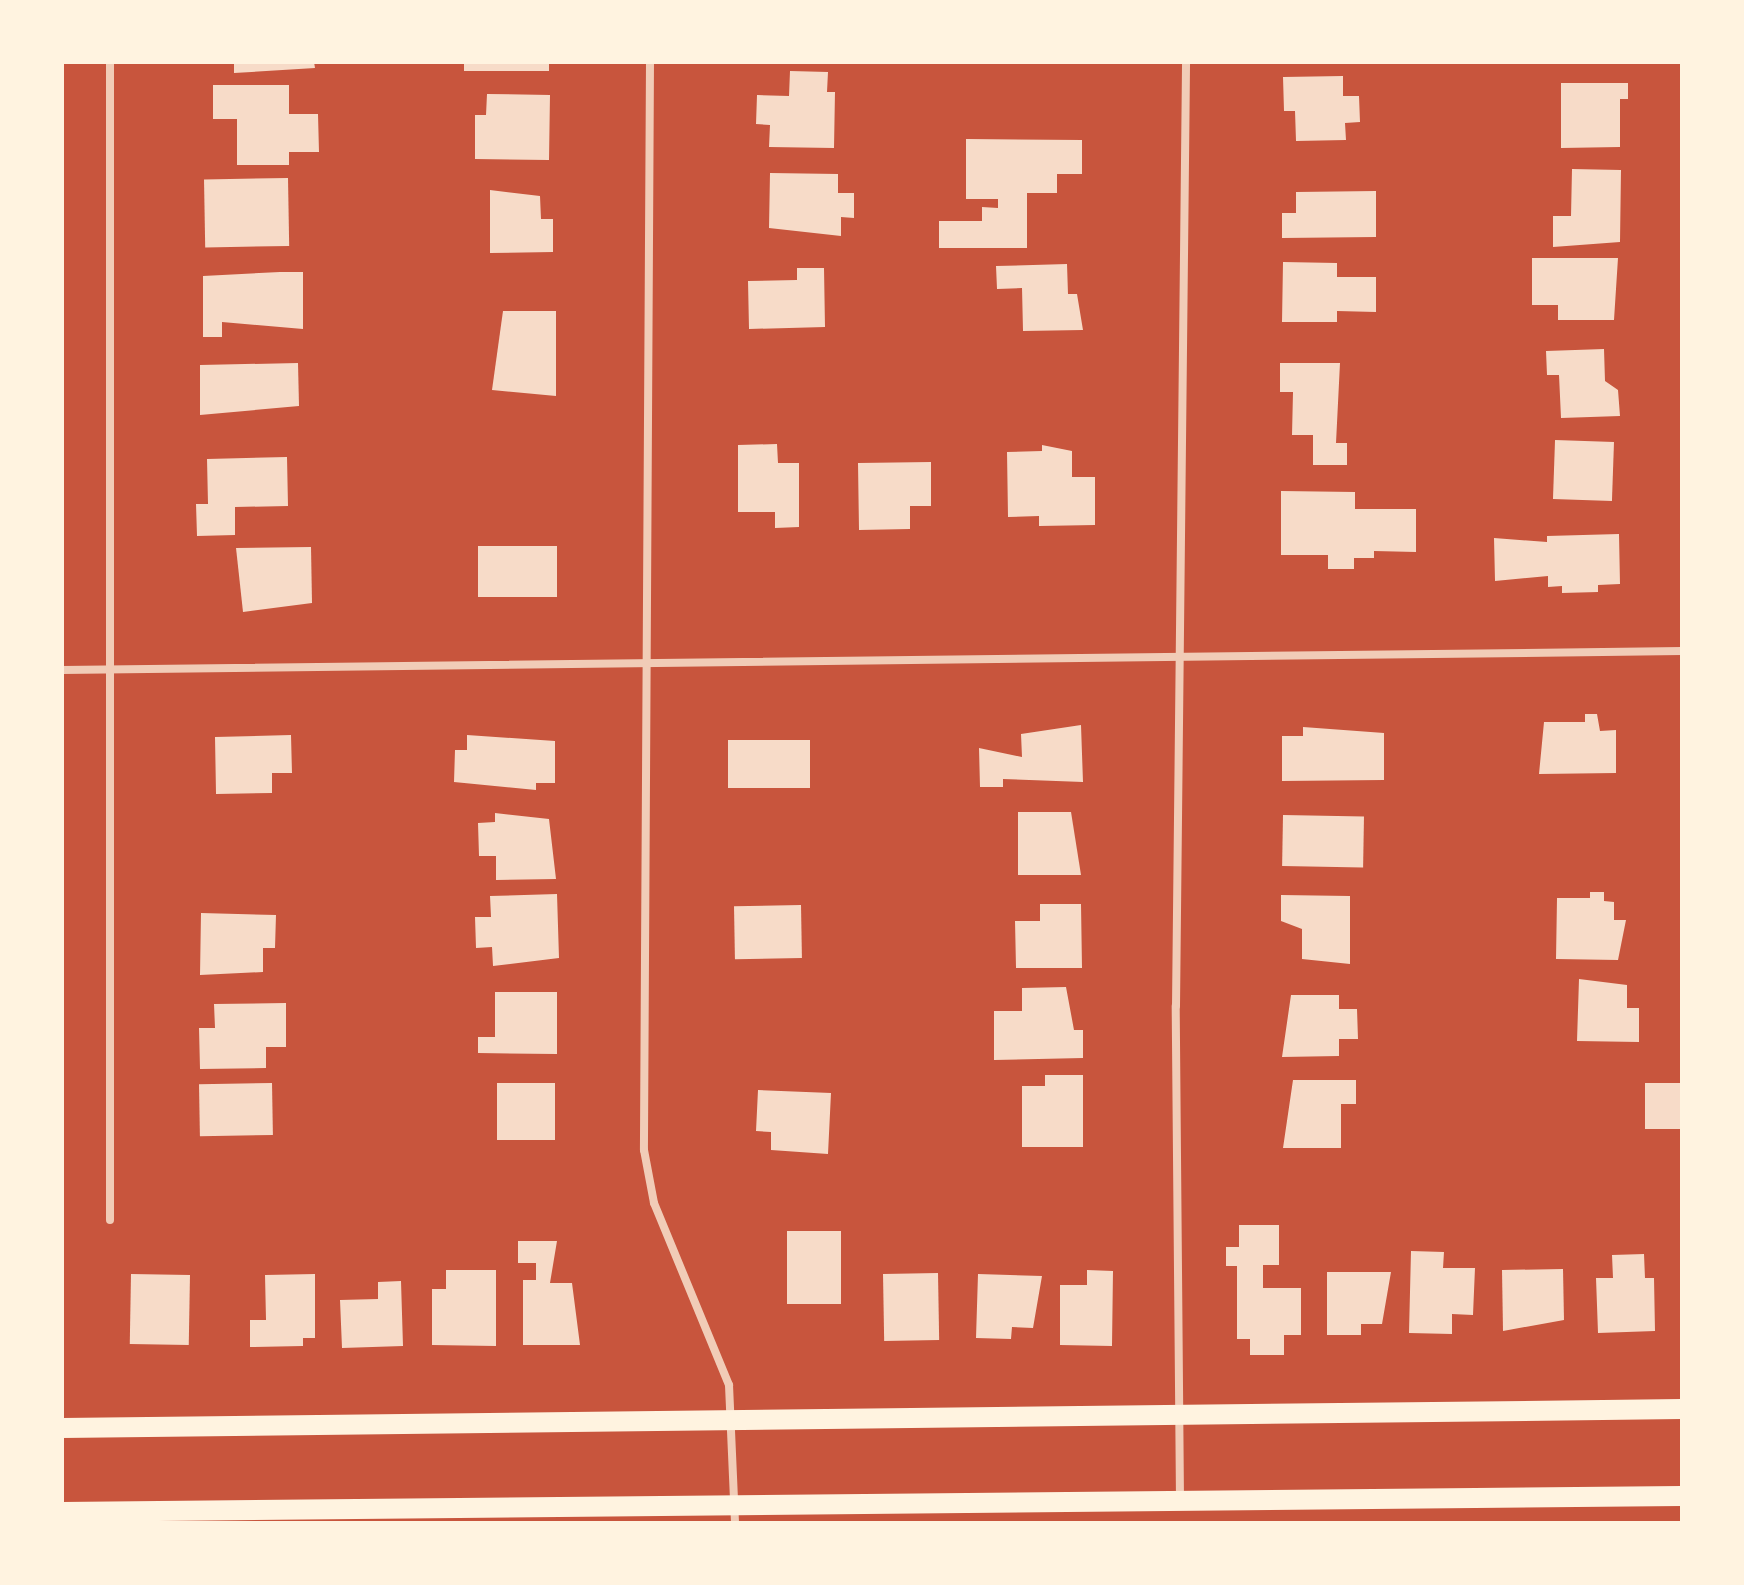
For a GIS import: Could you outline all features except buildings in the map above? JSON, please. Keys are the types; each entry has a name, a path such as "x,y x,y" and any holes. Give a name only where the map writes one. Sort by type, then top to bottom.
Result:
{"main road":[{"path":"62,1428 1682,1409"},
{"path":"62,1512 735,1514 1180,1501 1682,1496"}],"street":[{"path":"110,62 110,1220"},
{"path":"650,62 646,1167 724,1366 733,1418 735,1514"},
{"path":"1180,1501 1176,1006 1185,659 1186,62"},
{"path":"62,670 1682,651"}]}
